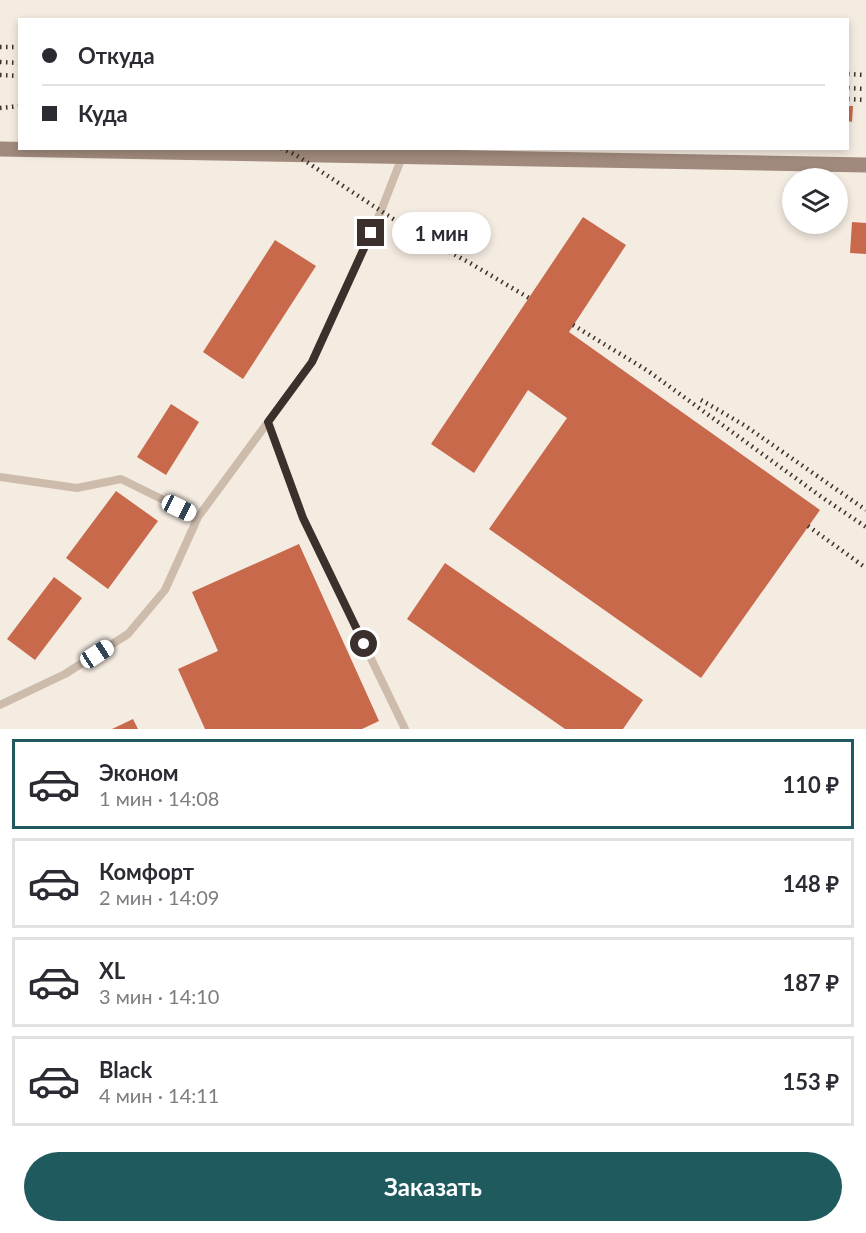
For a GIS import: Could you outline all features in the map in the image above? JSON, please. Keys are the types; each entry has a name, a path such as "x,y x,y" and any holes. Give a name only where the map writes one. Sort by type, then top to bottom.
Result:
{"street":[{"path":"0,149 18,149"},
{"path":"50,150 866,165"}],"lane":[{"path":"0,705 65,674 128,634 165,590 198,517 312,362 381,211 402,157"},
{"path":"268,422 303,518 405,729"},
{"path":"0,477 77,488 121,479 198,517"}],"building":[{"path":"849,106 853,106 852,122 849,121"},
{"path":"583,217 626,245 569,332 820,510 701,678 489,529 567,418 528,390 474,473 431,444"},
{"path":"852,222 866,223 866,254 850,253"},
{"path":"275,240 316,266 243,379 203,352"},
{"path":"171,404 199,422 166,475 137,457"},
{"path":"116,491 158,521 108,589 66,558"},
{"path":"299,544 379,721 362,729 205,729 178,669 218,651 192,592"},
{"path":"445,563 643,700 623,729 565,729 407,619"},
{"path":"54,577 82,598 35,660 7,639"},
{"path":"133,719 138,729 112,729"}],"railway":[{"path":"0,47 18,47"},
{"path":"0,62 18,63"},
{"path":"849,74 866,75"},
{"path":"0,75 18,76"},
{"path":"849,88 866,89"},
{"path":"849,99 866,100"},
{"path":"0,108 18,106"},
{"path":"285,150 413,232 529,298"},
{"path":"573,325 648,371 866,527"},
{"path":"701,400 744,425 866,510"},
{"path":"808,526 866,568"}],"route":[{"path":"364,644 303,518 268,422 312,362 371,233"}]}
